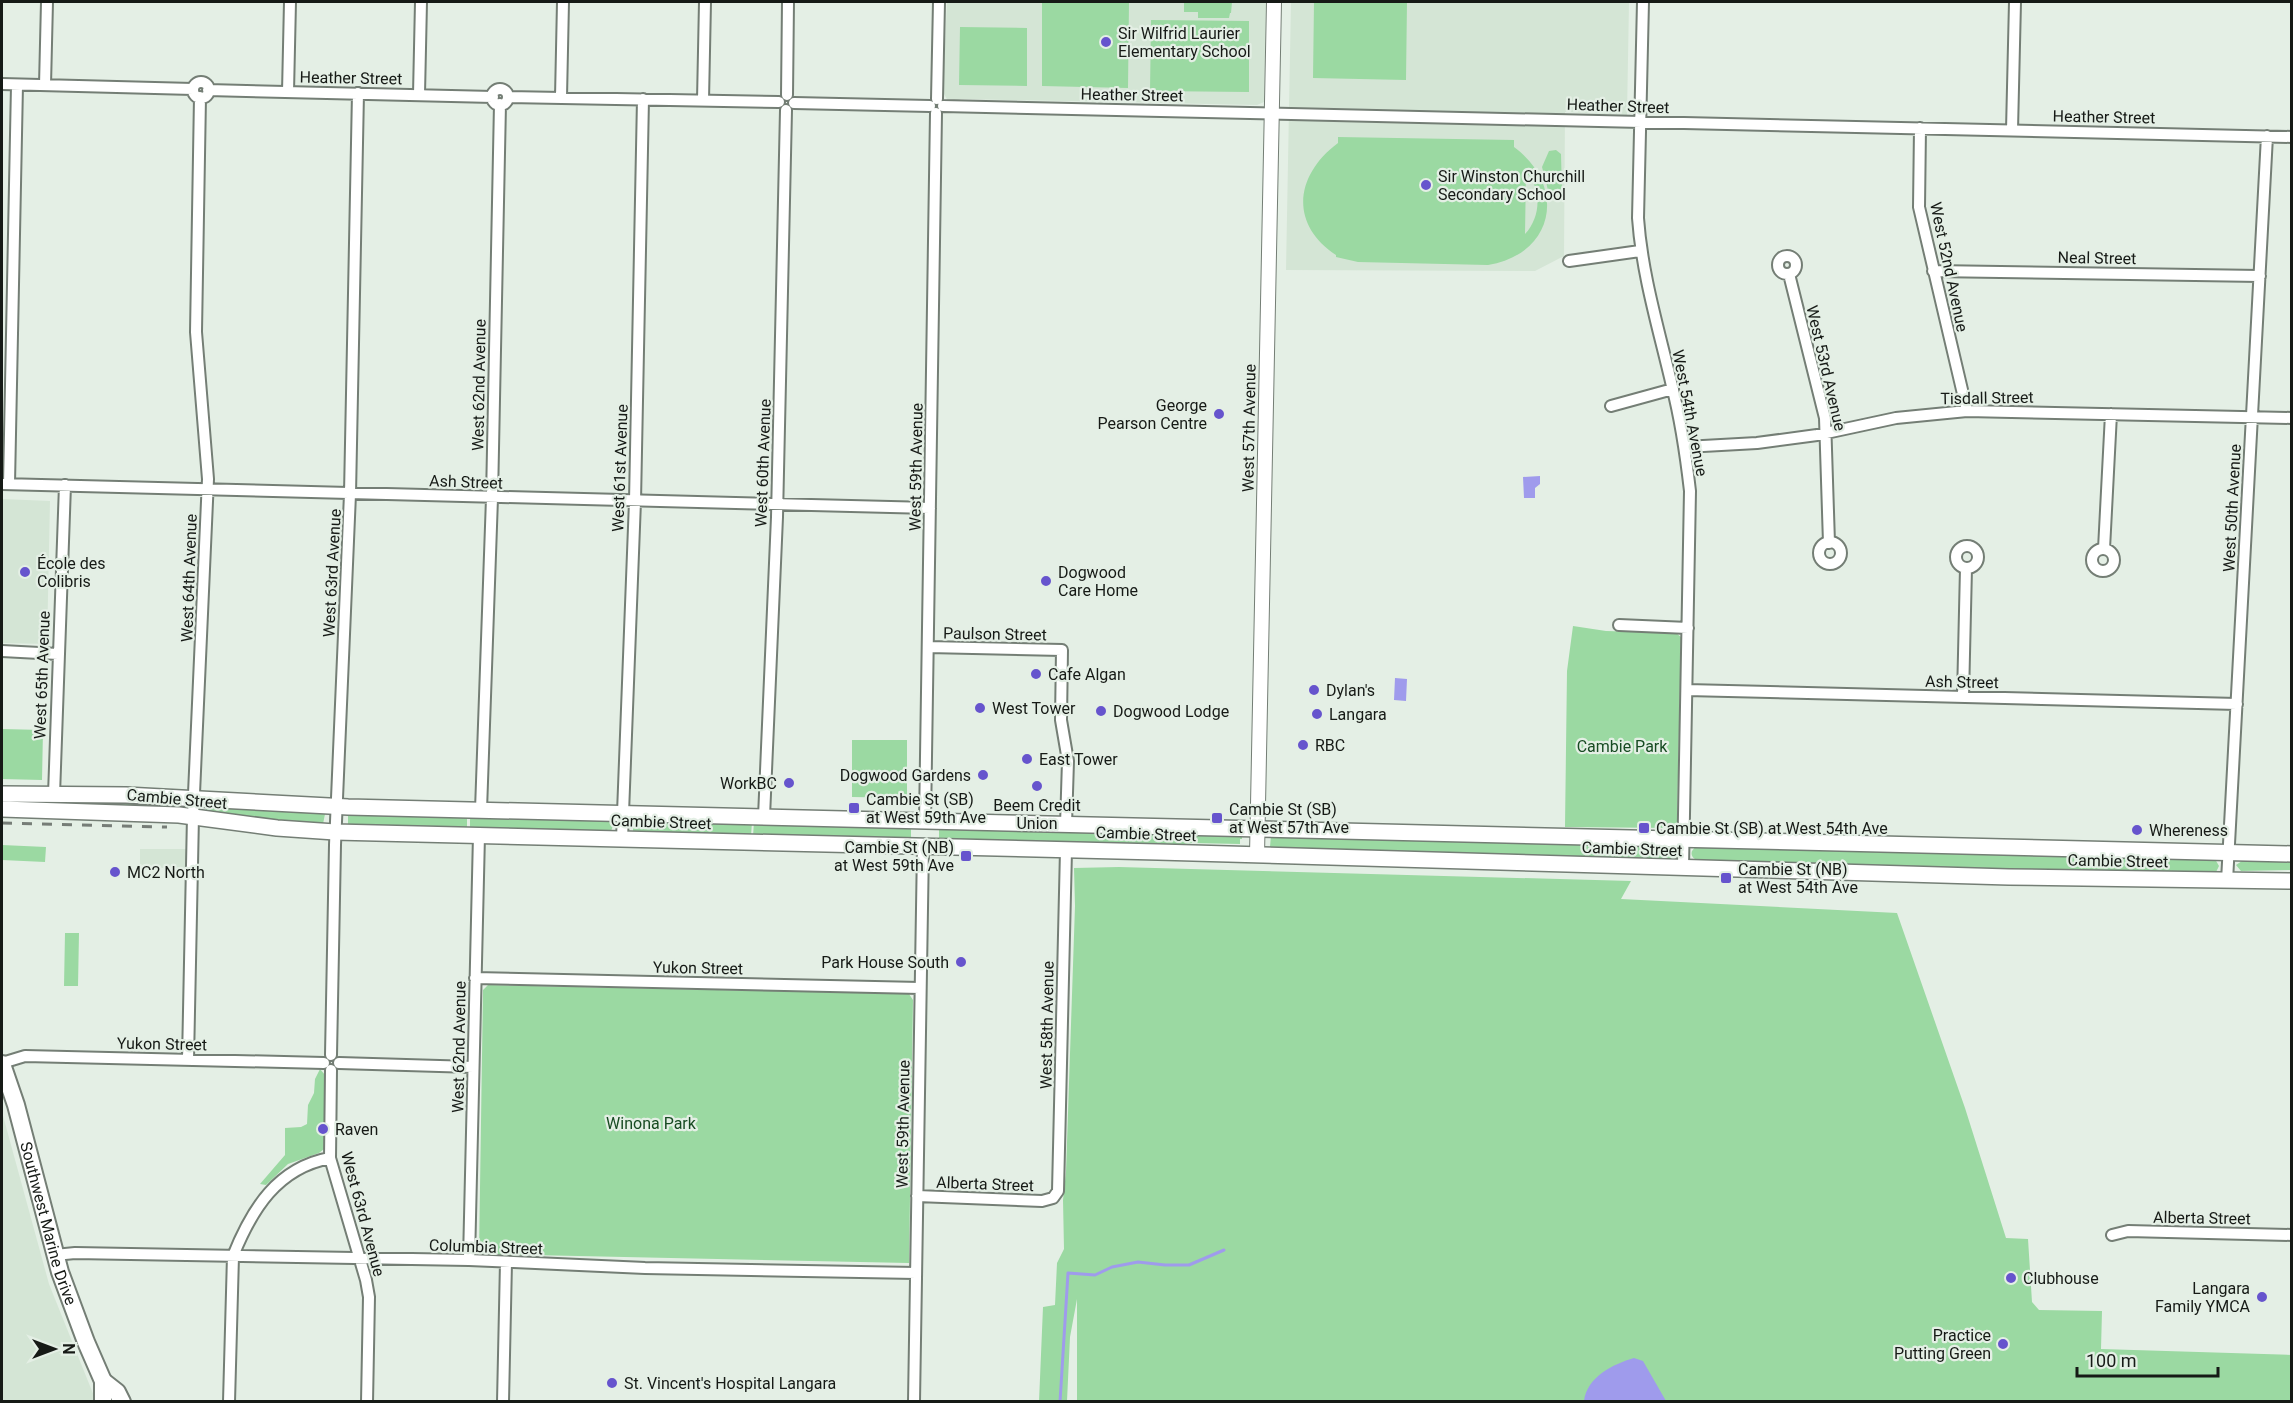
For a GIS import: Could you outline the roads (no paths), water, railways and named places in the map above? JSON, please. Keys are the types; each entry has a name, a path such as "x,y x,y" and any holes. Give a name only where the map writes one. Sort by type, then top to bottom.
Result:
{"main road":[{"name":"Cambie Street","path":"2,794 194,798 337,806 764,817 925,829 1066,850 1683,868 2292,881"},
{"name":"Cambie Street","path":"2,809 150,813 193,816 277,828 336,832 622,838 1066,825 2292,854"},
{"name":"Southwest Marine Drive","path":"2,1063 16,1105 55,1255 71,1303 103,1381 103,1401"},
{"name":"Southwest Marine Drive","path":"103,1381 117,1392 122,1401"}],"street":[{"path":"45,85 47,2"},
{"path":"288,92 290,2"},
{"path":"419,94 421,2"},
{"path":"561,97 563,2"},
{"path":"703,100 705,2"},
{"name":"West 60th Avenue","path":"764,817 777,505 788,2"},
{"name":"West 59th Avenue","path":"914,1401 939,2"},
{"name":"West 57th Avenue","path":"1257,855 1274,2"},
{"name":"West 54th Avenue","path":"1643,2 1638,218 1640,251 1673,389 1685,447 1690,491 1683,868"},
{"path":"2012,130 2015,2"},
{"name":"Heather Street","path":"2,84 200,92 419,94 500,99 561,97 2292,136"},
{"path":"5,484 17,85"},
{"name":"West 64th Avenue","path":"188,1060 193,816 207,489 196,332 200,92"},
{"name":"West 63rd Avenue","path":"358,93 350,494 336,832 330,1158 360,1258 369,1297 367,1401"},
{"name":"West 62nd Avenue","path":"481,810 492,498 500,99"},
{"name":"West 61st Avenue","path":"622,838 635,501 643,99"},
{"name":"West 52nd Avenue","path":"1920,128 1919,207 1967,411"},
{"name":"West 50th Avenue","path":"2227,881 2267,136"},
{"path":"1569,261 1640,251"},
{"name":"Neal Street","path":"1933,271 2260,276"},
{"name":"West 53rd Avenue","path":"1789,274 1825,418 1829,543"},
{"path":"1611,406 1673,389"},
{"name":"Tisdall Street","path":"1685,447 1757,443 1896,418 1967,411 2292,418"},
{"path":"2104,549 2111,414"},
{"name":"Ash Street","path":"5,484 930,508"},
{"name":"West 65th Avenue","path":"54,795 64,485"},
{"path":"1963,697 1966,568"},
{"path":"1618,625 1688,628"},
{"name":"Paulson Street","path":"928,647 1062,650 1061,720 1068,761 1066,825"},
{"path":"2,651 58,654"},
{"name":"Ash Street","path":"1687,690 2237,704"},
{"name":"West 62nd Avenue","path":"469,1260 479,835"},
{"name":"West 58th Avenue","path":"1053,1198 1059,1185 1066,850"},
{"name":"Yukon Street","path":"475,978 921,988"},
{"name":"Yukon Street","path":"2,1063 21,1056 473,1067"},
{"path":"230,1401 233,1256 239,1241 269,1191 282,1179 319,1160 330,1158"},
{"name":"Alberta Street","path":"916,1196 1042,1201 1053,1198"},
{"name":"Alberta Street","path":"2112,1235 2138,1232 2292,1235"},
{"name":"Columbia Street","path":"55,1255 75,1253 469,1260 645,1268 916,1273"},
{"path":"503,1401 506,1262"}],"waterway":[{"path":"1060,1402 1068,1273 1095,1275 1112,1267 1138,1262 1189,1265 1224,1250"}],"railway":[{"path":"2,823 167,827"}],"place":[{"name":"Sir Wilfrid Laurier Elementary School","path":"1106,42"},
{"name":"Sir Winston Churchill Secondary School","path":"1426,185"},
{"name":"George Pearson Centre","path":"1219,414"},
{"name":"École des Colibris","path":"25,572"},
{"name":"Dogwood Care Home","path":"1046,581"},
{"name":"Cafe Algan","path":"1036,674"},
{"name":"Dylan's","path":"1314,690"},
{"name":"West Tower","path":"980,708"},
{"name":"Dogwood Lodge","path":"1101,711"},
{"name":"Langara","path":"1317,714"},
{"name":"RBC","path":"1303,745"},
{"name":"East Tower","path":"1027,759"},
{"name":"Dogwood Gardens","path":"983,775"},
{"name":"WorkBC","path":"789,783"},
{"name":"Beem Credit Union","path":"1037,786"},
{"name":"Cambie St (SB) at West 59th Ave","path":"854,808"},
{"name":"Cambie St (SB) at West 57th Ave","path":"1217,818"},
{"name":"Cambie St (SB) at West 54th Ave","path":"1644,828"},
{"name":"Whereness","path":"2137,830"},
{"name":"Cambie St (NB) at West 59th Ave","path":"966,856"},
{"name":"MC2 North","path":"115,872"},
{"name":"Cambie St (NB) at West 54th Ave","path":"1726,878"},
{"name":"Park House South","path":"961,962"},
{"name":"Raven","path":"323,1129"},
{"name":"Clubhouse","path":"2011,1278"},
{"name":"Langara Family YMCA","path":"2262,1297"},
{"name":"Practice Putting Green","path":"2003,1344"},
{"name":"St. Vincent's Hospital Langara","path":"612,1383"}],"park label":[{"name":"Cambie Park","path":"1622,746"},
{"name":"Winona Park","path":"651,1123"}]}
